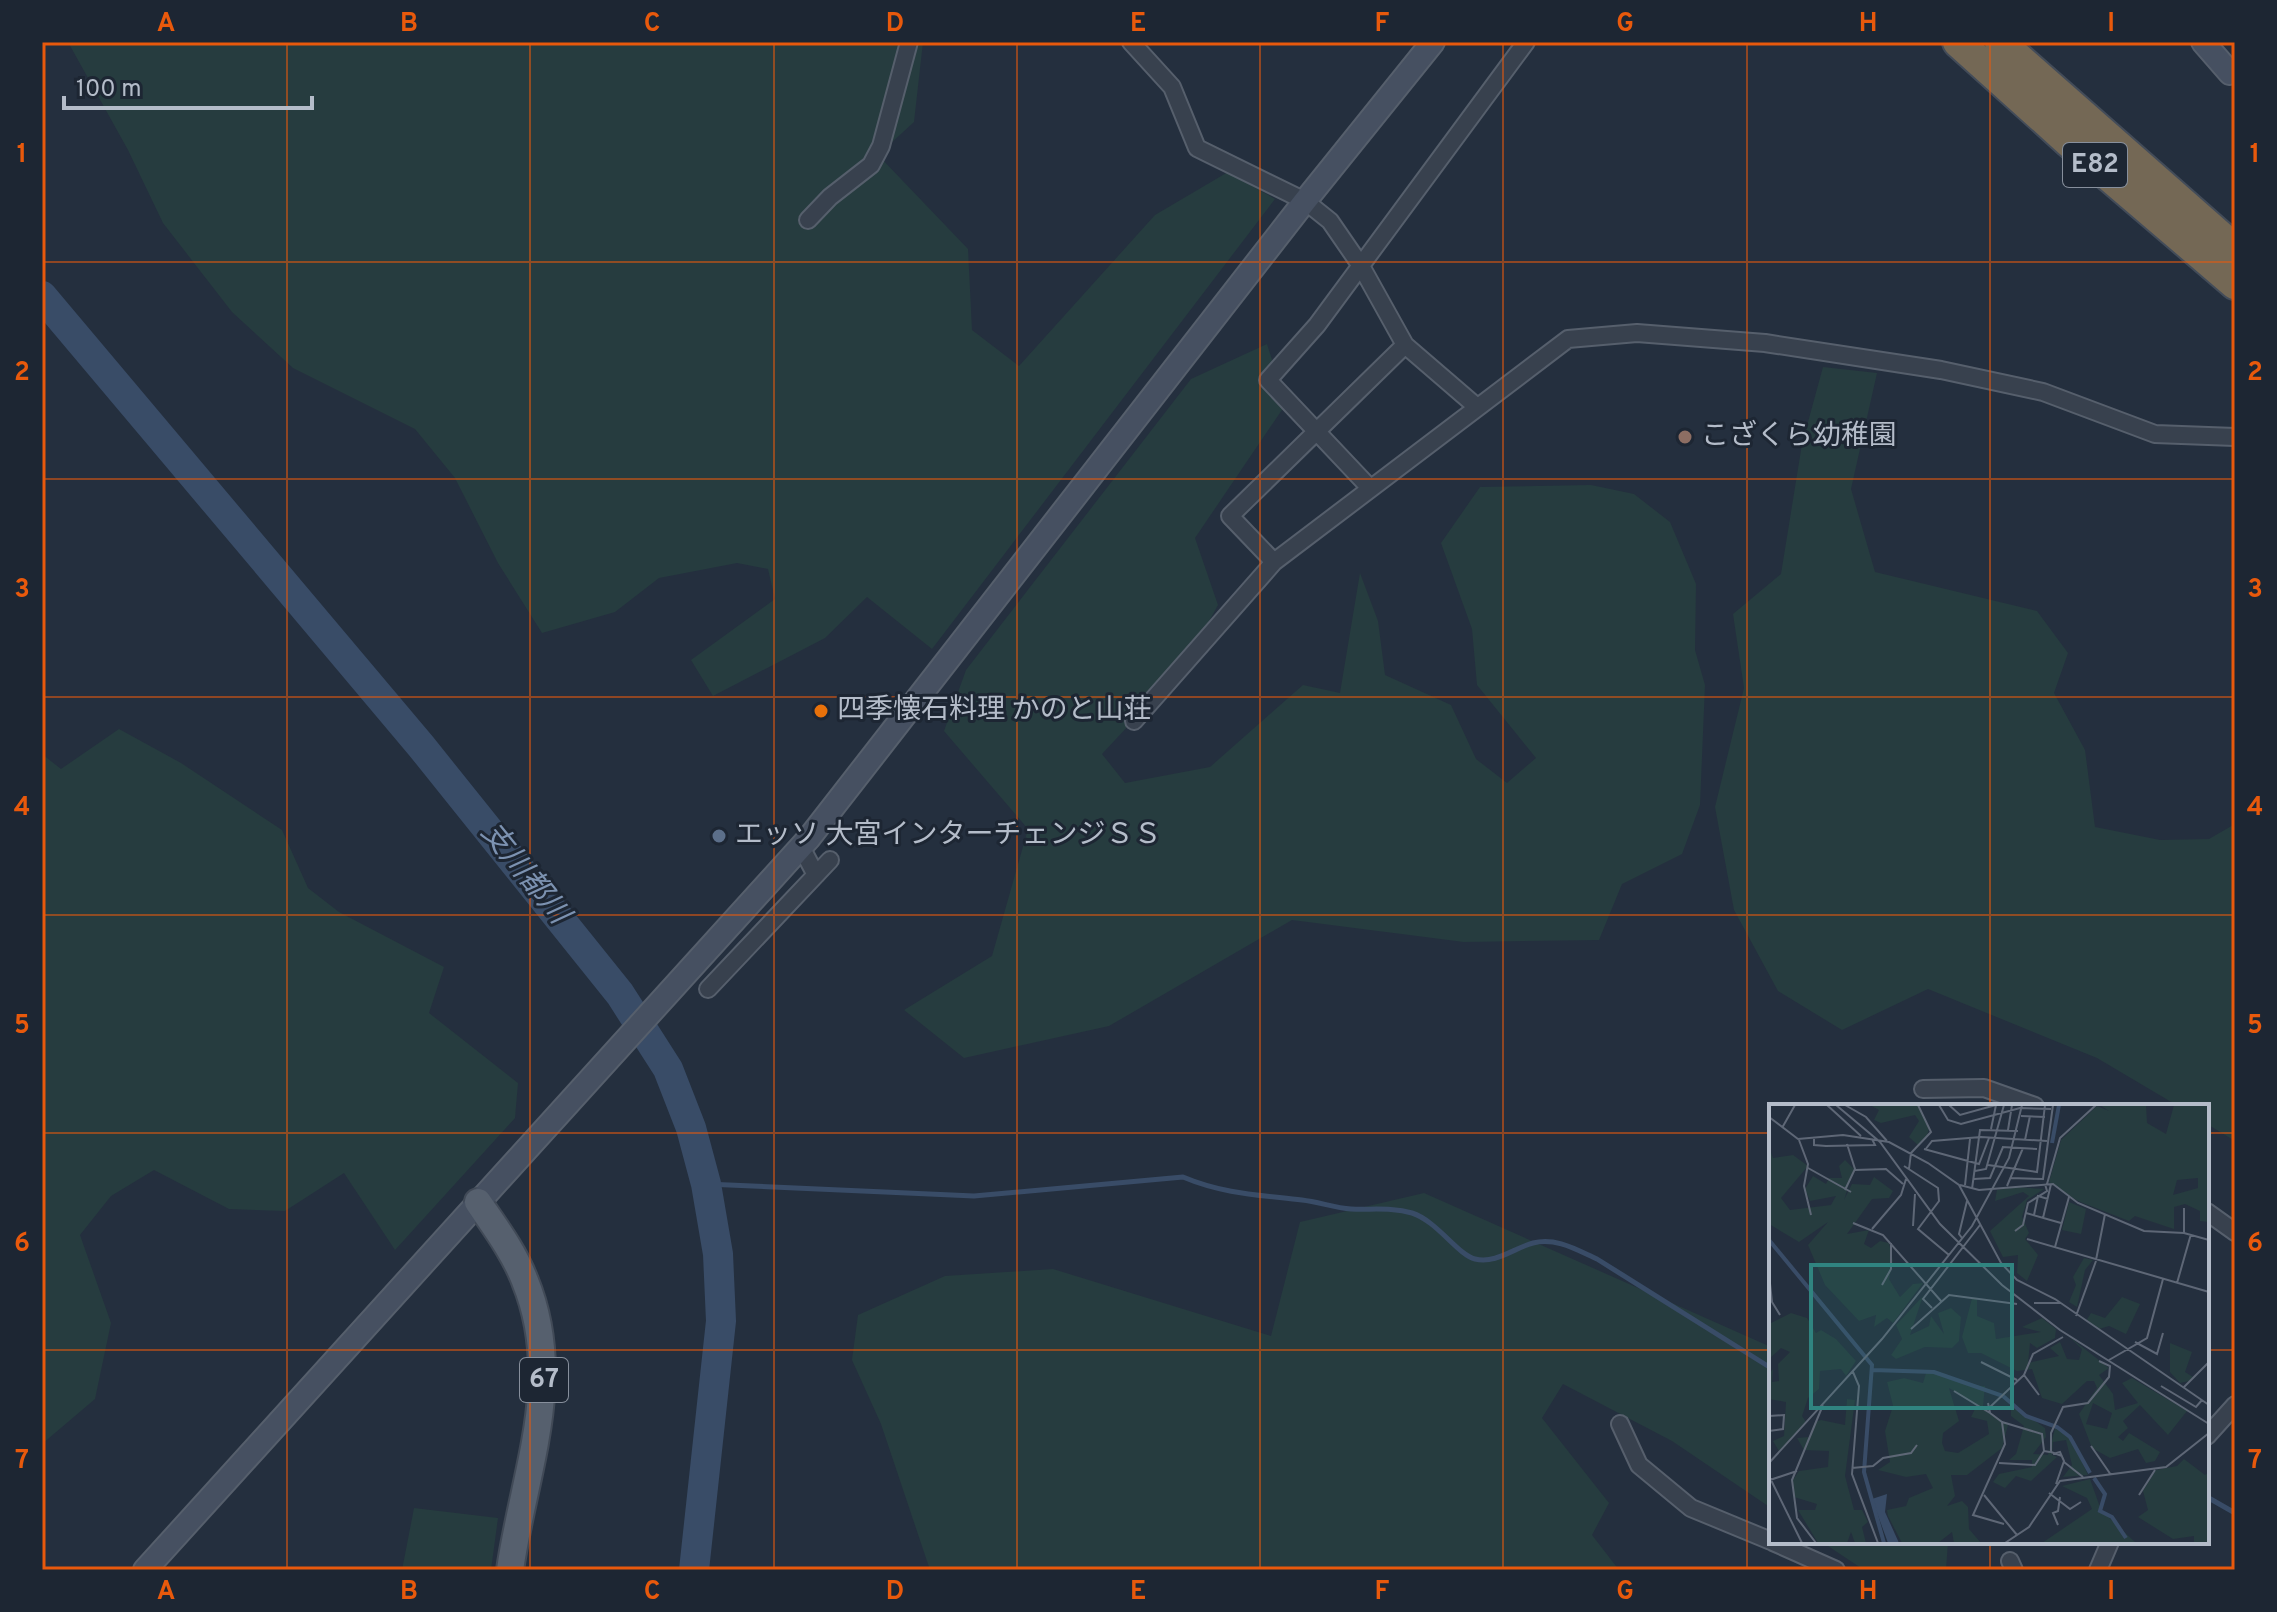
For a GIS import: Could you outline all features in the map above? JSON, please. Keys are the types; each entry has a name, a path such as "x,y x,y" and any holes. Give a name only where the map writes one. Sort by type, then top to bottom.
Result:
{"highway":[{"name":"E82","path":"1958,42 2235,284"},
{"name":"E82","path":"2000,42 2235,249"}],"main road":[{"name":"67","path":"478,1202 525,1280 539,1330 544,1366 542,1410 510,1570"}],"street":[{"path":"808,220 830,197 871,165 881,146 909,42"},
{"path":"1131,42 1172,87 1197,148 1305,201 1330,221 1361,266 1405,345 1477,407"},
{"path":"145,1570 610,1053 801,847 1305,201 1433,42"},
{"path":"1370,488 1268,380 1317,325 1526,42"},
{"path":"2203,42 2232,76"},
{"path":"1134,721 1274,562 1568,339 1637,333 1765,343 1941,370 2043,392 2155,434 2235,437"},
{"path":"1274,562 1230,516 1405,345"},
{"path":"801,847 816,875"},
{"path":"708,989 830,860"},
{"path":"698,960 720,977"},
{"path":"1923,1089 1984,1088 2029,1104"},
{"path":"2209,1213 2235,1232"},
{"path":"2209,1434 2235,1405"},
{"path":"1620,1424 1639,1465 1691,1508 1769,1541"},
{"path":"1777,1544 1836,1570"},
{"path":"2098,1570 2109,1544"}],"green space":[{"path":"68,42 923,42 914,122 878,155 968,249 972,330 1019,366 1155,215 1228,172 1275,199 932,649 867,597 825,638 713,696 691,660 775,599 768,569 737,563 659,578 615,612 542,633 498,563 455,478 415,429 293,368 232,312 163,223 128,150"},
{"path":"1267,344 1286,404 1195,538 1218,605 1185,665 1102,754 1125,783 1210,767 1303,685 1340,693 1360,573 1378,621 1385,675 1451,705 1476,759 1507,783 1536,758 1477,685 1472,629 1441,543 1480,487 1591,485 1634,494 1670,522 1696,584 1695,650 1705,685 1700,805 1682,854 1622,884 1599,940 1464,942 1292,920 1109,1026 964,1058 904,1010 992,956 1028,829 944,731 966,670 1191,379"},
{"path":"1823,367 1877,373 1851,489 1875,572 2037,611 2068,653 2054,693 2085,750 2095,827 2160,840 2209,839 2235,824 2235,1141 2209,1125 2209,1104 2175,1104 2097,1058 1928,989 1842,1030 1778,991 1734,910 1715,807 1744,688 1733,614 1781,574 1802,444"},
{"path":"119,729 181,763 282,830 308,888 339,912 444,967 429,1013 518,1083 515,1118 395,1250 344,1173 285,1211 229,1209 154,1170 111,1196 80,1235 111,1323 95,1399 42,1444 42,754 61,769"},
{"path":"1424,1193 1769,1346 1769,1507 1672,1441 1563,1384 1542,1418 1609,1503 1592,1535 1619,1570 930,1570 881,1424 852,1360 858,1315 945,1276 1053,1269 1271,1336 1300,1222"},
{"path":"414,1508 498,1518 491,1570 402,1570"},
{"path":"1825,1544 1948,1544 1946,1570 1864,1570"}],"waterway":[{"name":"支川都川","path":"42,296 421,746 620,994 668,1069 691,1128 706,1184 718,1254 721,1321 694,1570"},
{"path":"706,1184 974,1196 1183,1177 1242,1193 1345,1208 1404,1211 1430,1223 1475,1259 1498,1257 1533,1243 1550,1242 1574,1248 1597,1259 1769,1367"},
{"path":"2209,1498 2235,1513"}],"place":[{"name":"こざくら幼稚園","path":"1685,437"},
{"name":"四季懐石料理 かのと山荘","path":"821,711"},
{"name":"エッソ 大宮インターチェンジＳＳ","path":"719,836"}]}
